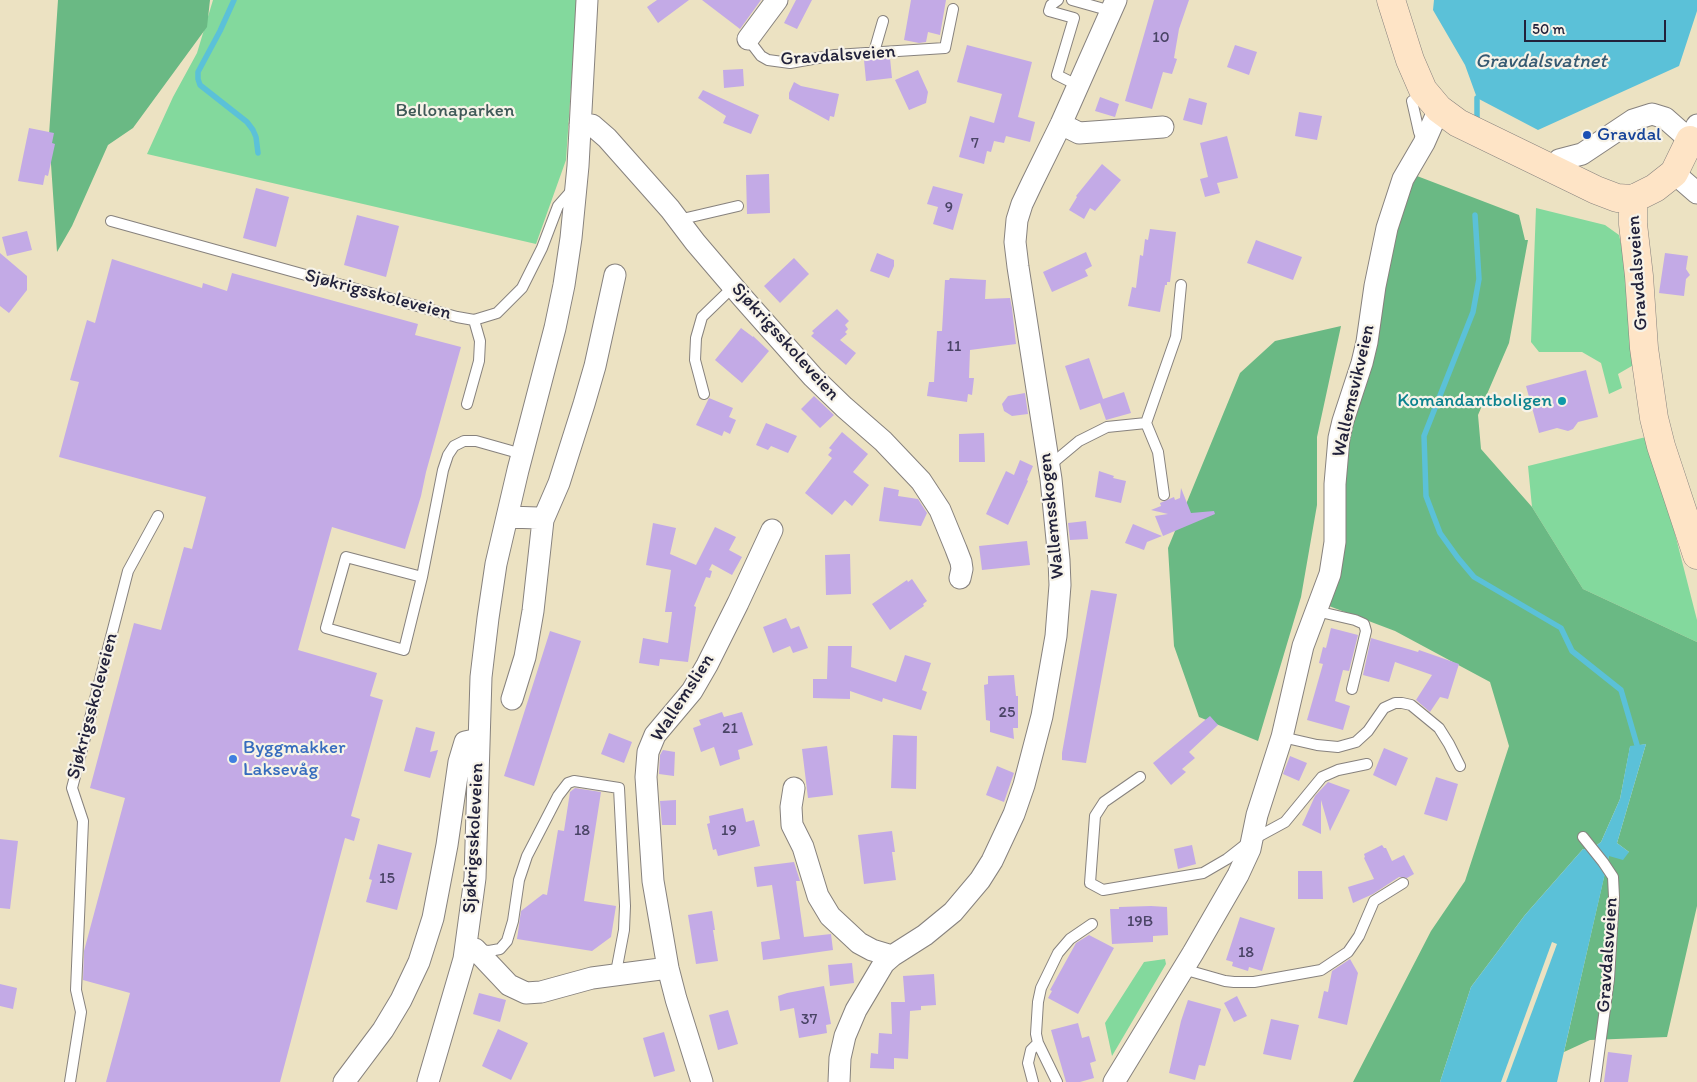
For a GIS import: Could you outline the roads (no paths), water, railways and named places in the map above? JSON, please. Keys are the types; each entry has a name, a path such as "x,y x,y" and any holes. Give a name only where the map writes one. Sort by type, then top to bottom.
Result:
{"main road":[{"name":"Gravdalsveien","path":"1391,0 1410,60 1423,90 1439,109 1458,123 1551,169 1617,198 1633,199 1633,224 1644,348 1654,418 1661,446 1697,555"},
{"path":"1633,199 1655,188 1674,173 1694,132"}],"street":[{"name":"Sjøkrigsskoleveien","path":"428,1082 461,968 471,948 481,677 488,618 496,564 564,285 576,185 587,0"},
{"name":"Gravdalsveien","path":"748,39 777,0"},
{"name":"Wallemsskogen","path":"839,1082 840,1058 845,1036 856,1010 884,963 925,935 958,906 980,880 992,861 1008,828 1024,785 1042,716 1059,610 1058,537 1015,242 1017,220 1022,204 1114,6"},
{"name":"Wallemsvikveien","path":"1114,1082 1183,969 1246,860 1257,815 1282,737 1302,646 1330,574 1335,542 1335,484 1339,438 1368,342 1375,286 1387,228 1403,179 1424,143 1439,109"},
{"path":"1551,169 1559,160 1582,154 1633,120 1652,114 1694,132"},
{"path":"1060,124 1079,133 1163,127"},
{"name":"Sjøkrigsskoleveien","path":"580,125 592,125 607,138 813,376 844,407 883,441 921,481 940,510 956,549 961,562 960,578"},
{"path":"1674,173 1697,193"},
{"path":"512,699 525,657 534,602 543,520 556,490 584,404 595,366 615,275"},
{"path":"508,517 538,518 543,520"},
{"name":"Wallemslien","path":"702,1082 668,968 653,881 646,777 648,752 655,735 692,691 707,665 742,596 772,530"},
{"name":"Sjøkrigsskoleveien","path":"344,1082 383,1030 401,1000 419,962 433,918 464,742 479,739"},
{"path":"794,788 790,807 792,825 803,847 818,896 830,916 859,943 892,956"},
{"path":"471,948 509,985 526,993 541,992 592,978 668,968"}],"lane":[{"path":"1058,0 1051,5 1049,11 1074,18 1057,75 1077,85"},
{"path":"1072,0 1114,6"},
{"name":"Gravdalsveien","path":"748,39 761,56 780,63 835,55 945,48 953,8"},
{"path":"874,52 883,21"},
{"path":"1412,101 1419,132 1424,143"},
{"name":"Sjøkrigsskoleveien","path":"111,221 457,317 474,320 498,313 522,288 542,248 558,206 576,185"},
{"path":"678,220 738,206"},
{"path":"704,394 695,360 696,338 702,317 734,286 729,281"},
{"path":"1164,495 1158,452 1146,423 1176,337 1181,285"},
{"path":"467,404 480,361 480,342 474,320"},
{"path":"1049,467 1079,441 1107,427 1146,423"},
{"path":"422,577 346,557 326,628 404,650 422,577 443,470 448,455 454,446 464,441 476,441 522,454"},
{"name":"Sjøkrigsskoleveien","path":"70,1082 81,1012 76,990 83,821 72,788 128,571 158,516"},
{"path":"1316,611 1355,620 1364,624 1366,631 1352,690"},
{"path":"1282,737 1317,745 1338,747 1356,742 1368,730 1384,708 1396,703 1402,703 1411,705 1439,728 1460,766"},
{"path":"1140,777 1104,802 1095,816 1090,883 1103,890 1203,873 1227,859 1252,840 1285,822 1322,777 1338,770 1368,764"},
{"path":"471,948 489,951 500,949 508,941 519,880 527,856 558,796 568,783 574,781 618,788 625,906 624,930 617,967 618,975"},
{"name":"Gravdalsveien","path":"1583,837 1613,877 1614,897 1609,979 1596,1082"},
{"path":"1183,969 1234,982 1254,982 1322,970 1348,952 1359,936 1374,901 1403,883"},
{"path":"1057,1082 1038,1043 1036,1024 1041,988 1058,953 1070,939 1092,924"},
{"path":"1033,1082 1028,1063 1031,1050 1038,1043"}],"water":[{"name":"Gravdalsvatnet","path":"1434,0 1697,0 1697,11 1679,66 1538,130 1477,98 1465,65 1433,10"},
{"path":"1646,744 1617,843 1629,852 1623,860 1609,856 1557,1082 1440,1082 1471,987 1525,915 1583,849 1590,850 1601,842 1620,799 1630,746"}],"waterway":[{"path":"234,0 198,72 198,79 200,85 247,122 256,137 258,153"},
{"path":"1477,98 1477,117"},
{"path":"1475,215 1479,279 1473,312 1424,436 1426,496 1440,533 1474,577 1561,628 1572,651 1621,690 1637,745"}],"place":[{"name":"Gravdal","path":"1587,135"},
{"name":"Komandantboligen","path":"1562,401"},
{"name":"Byggmakker Laksevåg","path":"233,759"}],"park label":[{"name":"Bellonaparken","path":"455,111"}]}
